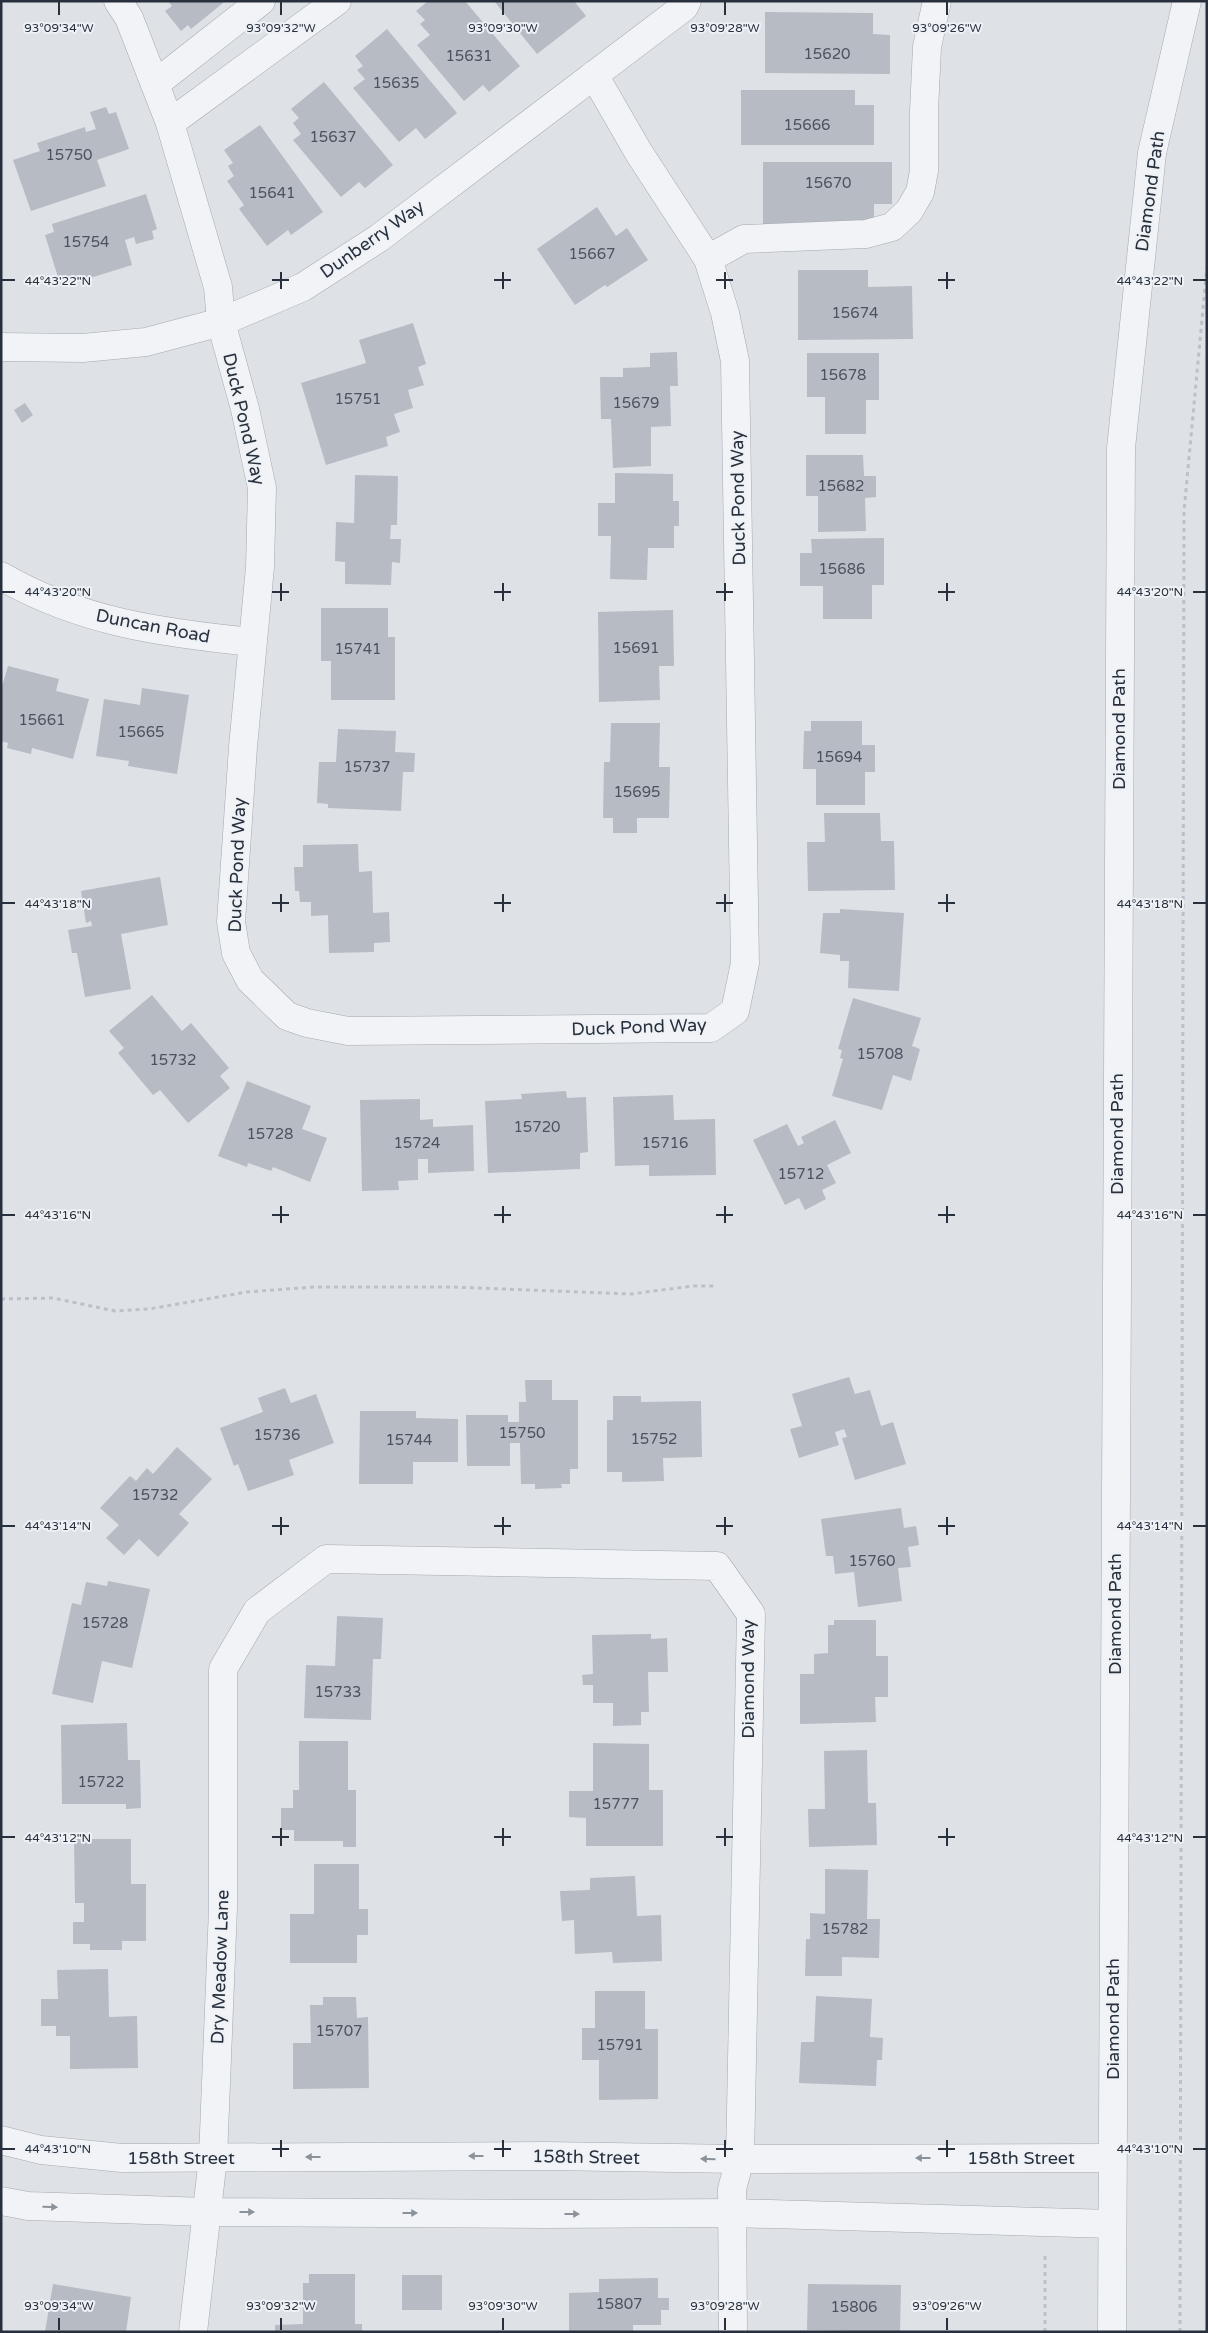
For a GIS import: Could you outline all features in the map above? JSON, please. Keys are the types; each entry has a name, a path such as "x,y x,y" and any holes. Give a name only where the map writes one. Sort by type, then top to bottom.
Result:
{"street":[{"name":"Duck Pond Way","path":"118,1 129,18 170,123 218,287 221,322 245,409 262,488 260,567 252,642 231,922 236,953 250,980 287,1016 307,1024 348,1031 711,1028 735,1011 745,963 735,361 725,313 708,259 639,153 594,75"},
{"path":"155,84 261,1"},
{"path":"170,123 337,1"},
{"name":"Dunberry Way","path":"1,347 83,348 146,342 221,322 303,287 379,238 684,7 687,1"},
{"path":"708,259 744,239 866,234 892,227 909,211 920,192 924,170 927,47 937,1"},
{"name":"Diamond Path","path":"1112,2332 1120,448 1152,153 1187,1"},
{"name":"Duncan Road","path":"1,576 32,594 97,618 176,634 252,642"},
{"name":"Diamond Way","path":"257,1611 326,1559 716,1566 751,1614 740,2160"},
{"name":"Dry Meadow Lane","path":"194,2332 213,2158 223,1908 223,1669 257,1611"},
{"name":"158th Street","path":"1,2140 40,2150 122,2158 545,2156 740,2160 1112,2158"},
{"path":"733,2332 732,2189 740,2160"},
{"path":"1,2201 28,2206 207,2212 732,2213 1112,2224"}],"path":[{"path":"1180,2332 1184,511 1207,266"},
{"path":"1,1299 53,1298 115,1311 149,1309 248,1292 314,1287 452,1287 632,1294 693,1286 715,1286"},
{"path":"1045,2256 1045,2332"}],"building":[{"path":"168,1 221,1 223,3 191,29 188,25 181,31 165,11 172,6"},
{"path":"428,1 465,1 520,66 489,92 483,85 464,101 417,45 430,35 420,24 425,20 416,11"},
{"path":"494,1 574,1 586,16 537,54"},
{"path":"765,12 873,13 873,34 890,35 890,74 765,73"},
{"path":"387,29 457,113 425,139 416,128 399,142 353,88 365,79 357,70 363,66 355,56"},
{"path":"324,82 393,165 365,188 359,182 341,197 293,140 301,134 293,123 299,118 291,109"},
{"path":"741,90 855,90 855,105 874,105 874,145 741,145"},
{"path":"106,107 109,114 116,112 129,149 97,160 106,186 31,211 13,160 40,151 37,143 85,127 86,132 96,129 90,112"},
{"path":"260,125 323,212 291,235 288,230 267,246 239,209 244,205 227,181 234,176 228,166 233,163 224,150"},
{"path":"763,162 892,162 892,204 874,204 874,224 763,225"},
{"path":"146,194 157,229 152,231 154,239 136,244 134,237 125,240 132,265 61,287 45,235 54,232 52,224"},
{"path":"597,207 616,236 627,228 648,260 575,305 537,249"},
{"path":"798,270 868,270 868,287 912,286 913,339 798,340"},
{"path":"413,323 426,364 418,367 424,385 408,390 413,408 394,414 400,432 386,437 388,446 326,465 301,383 366,363 359,340"},
{"path":"677,352 678,386 670,386 671,426 651,427 651,466 613,468 611,419 601,419 600,377 623,377 623,368 650,367 650,353"},
{"path":"807,353 879,353 879,400 866,400 866,434 825,434 825,397 807,397"},
{"path":"25,403 33,415 22,423 14,410"},
{"path":"806,455 863,455 864,476 876,476 876,497 865,498 866,531 818,532 818,496 806,496"},
{"path":"615,473 673,474 673,501 679,501 679,526 674,526 674,548 648,548 647,580 610,579 611,536 598,536 598,503 615,503"},
{"path":"355,475 398,476 397,525 391,525 390,539 401,539 400,563 392,562 391,585 345,584 345,562 335,561 336,522 354,523"},
{"path":"884,538 884,585 872,585 872,619 823,619 823,586 800,586 800,553 812,553 811,539"},
{"path":"321,608 388,608 388,637 395,637 395,700 331,700 331,661 321,661"},
{"path":"673,610 674,666 659,666 660,700 599,702 598,612"},
{"path":"8,666 59,679 56,691 89,699 73,759 32,748 31,754 7,748 8,743 1,741 1,690"},
{"path":"142,688 189,695 177,774 128,766 129,761 96,756 104,699 140,705"},
{"path":"811,721 862,721 862,745 875,745 875,772 865,772 865,805 816,805 816,769 803,769 804,731 811,731"},
{"path":"611,723 660,723 659,767 670,767 669,818 637,818 637,833 613,833 613,818 603,818 604,762 610,762"},
{"path":"338,729 396,731 395,752 415,753 414,772 403,772 401,811 328,808 328,804 317,803 319,762 336,762"},
{"path":"824,813 880,813 881,841 894,841 895,890 808,891 807,842 825,842"},
{"path":"358,844 359,872 372,871 373,913 389,912 390,942 374,943 374,952 329,953 328,915 311,916 311,902 300,902 299,891 295,891 294,867 303,867 303,845"},
{"path":"160,877 168,925 121,934 131,989 85,997 77,953 72,953 68,930 92,926 91,921 86,923 81,891"},
{"path":"840,909 904,913 899,991 848,988 849,961 840,961 840,955 820,953 823,913 840,913"},
{"path":"152,995 182,1031 191,1023 229,1068 220,1076 230,1088 188,1123 160,1090 153,1095 118,1053 124,1048 109,1031"},
{"path":"853,998 921,1018 912,1046 920,1049 911,1081 893,1075 882,1110 832,1096 843,1059 840,1058 842,1050 838,1049"},
{"path":"247,1081 311,1106 302,1129 327,1138 310,1182 273,1167 271,1171 248,1163 247,1167 218,1156"},
{"path":"566,1091 567,1098 586,1097 588,1152 580,1153 580,1169 488,1173 485,1101 522,1099 521,1094"},
{"path":"673,1095 674,1120 715,1119 716,1175 649,1176 649,1165 615,1166 613,1097"},
{"path":"420,1099 420,1120 433,1119 433,1127 473,1125 474,1171 428,1173 428,1159 418,1159 418,1180 398,1181 399,1190 362,1191 360,1100"},
{"path":"835,1120 851,1153 827,1165 836,1183 822,1190 826,1199 805,1210 799,1198 785,1205 753,1140 787,1124 798,1146 804,1143 801,1137"},
{"path":"849,1377 855,1394 870,1390 881,1426 893,1422 906,1464 855,1480 842,1438 847,1437 844,1429 835,1432 839,1445 799,1458 790,1429 802,1426 792,1394"},
{"path":"525,1380 552,1380 552,1400 578,1400 578,1469 570,1469 570,1484 561,1484 562,1488 535,1489 535,1484 521,1484 520,1443 510,1443 510,1466 467,1466 466,1415 508,1415 508,1422 519,1422 519,1402 526,1402"},
{"path":"285,1388 291,1403 316,1394 334,1443 289,1460 294,1475 248,1491 238,1464 234,1466 220,1428 263,1412 258,1398"},
{"path":"613,1396 641,1396 641,1402 701,1401 702,1457 663,1458 664,1481 622,1482 622,1472 607,1472 607,1420 613,1420"},
{"path":"360,1411 416,1411 416,1418 458,1419 458,1462 413,1462 413,1484 359,1484"},
{"path":"177,1447 212,1479 179,1514 189,1523 158,1557 139,1539 124,1555 106,1538 119,1525 100,1508 130,1476 136,1481 147,1468 153,1474"},
{"path":"901,1508 904,1528 916,1526 919,1545 908,1547 911,1567 898,1568 902,1601 858,1607 854,1572 835,1574 833,1556 826,1556 821,1519"},
{"path":"108,1581 150,1589 132,1668 102,1661 93,1703 52,1694 72,1603 81,1605 86,1582 107,1586"},
{"path":"337,1616 383,1618 381,1659 373,1659 371,1720 304,1718 306,1665 335,1666"},
{"path":"834,1620 876,1620 876,1656 888,1656 888,1697 875,1697 876,1722 800,1724 800,1674 814,1674 814,1654 828,1653 828,1625 834,1625"},
{"path":"651,1634 651,1639 667,1638 668,1672 648,1672 649,1712 641,1712 641,1725 613,1726 613,1703 593,1703 593,1685 583,1685 582,1675 593,1674 592,1635"},
{"path":"127,1723 128,1760 140,1760 141,1808 126,1809 126,1804 62,1804 61,1725"},
{"path":"299,1741 348,1741 348,1790 356,1790 356,1847 343,1847 343,1841 294,1841 294,1830 281,1830 281,1808 293,1808 293,1790 299,1790"},
{"path":"593,1743 649,1744 649,1790 663,1790 663,1846 586,1846 586,1818 569,1817 569,1791 593,1791"},
{"path":"867,1750 868,1803 876,1803 877,1845 809,1847 808,1809 825,1809 824,1751"},
{"path":"74,1839 131,1839 131,1884 146,1884 146,1941 122,1941 122,1950 90,1950 90,1944 73,1944 73,1922 84,1922 84,1903 75,1903"},
{"path":"314,1864 359,1864 359,1909 368,1909 368,1935 357,1935 357,1963 290,1963 290,1914 314,1914"},
{"path":"825,1869 868,1870 867,1919 880,1919 879,1958 842,1957 842,1976 805,1976 806,1939 810,1939 810,1913 825,1914"},
{"path":"635,1876 637,1916 661,1915 662,1961 613,1963 612,1952 575,1954 574,1920 562,1921 560,1891 590,1890 590,1878"},
{"path":"108,1969 109,2017 137,2016 138,2068 70,2069 70,2036 56,2036 56,2026 41,2026 41,1999 58,1999 57,1970"},
{"path":"595,1991 645,1991 645,2029 658,2029 658,2099 599,2100 599,2060 582,2060 582,2028 595,2028"},
{"path":"816,1996 872,1999 870,2037 883,2038 882,2060 877,2060 876,2086 799,2083 801,2042 814,2042"},
{"path":"323,1997 356,1997 357,2018 368,2017 369,2088 293,2089 293,2043 311,2043 310,2005 323,2005"},
{"path":"309,2274 355,2274 355,2324 362,2324 362,2332 275,2332 275,2325 303,2324 303,2283 309,2283"},
{"path":"402,2275 442,2275 442,2310 402,2310"},
{"path":"658,2278 658,2298 669,2298 669,2310 661,2310 661,2325 633,2325 633,2332 569,2332 569,2293 599,2292 599,2279"},
{"path":"53,2284 131,2297 126,2332 45,2332"},
{"path":"808,2284 901,2285 900,2332 807,2330"}]}
